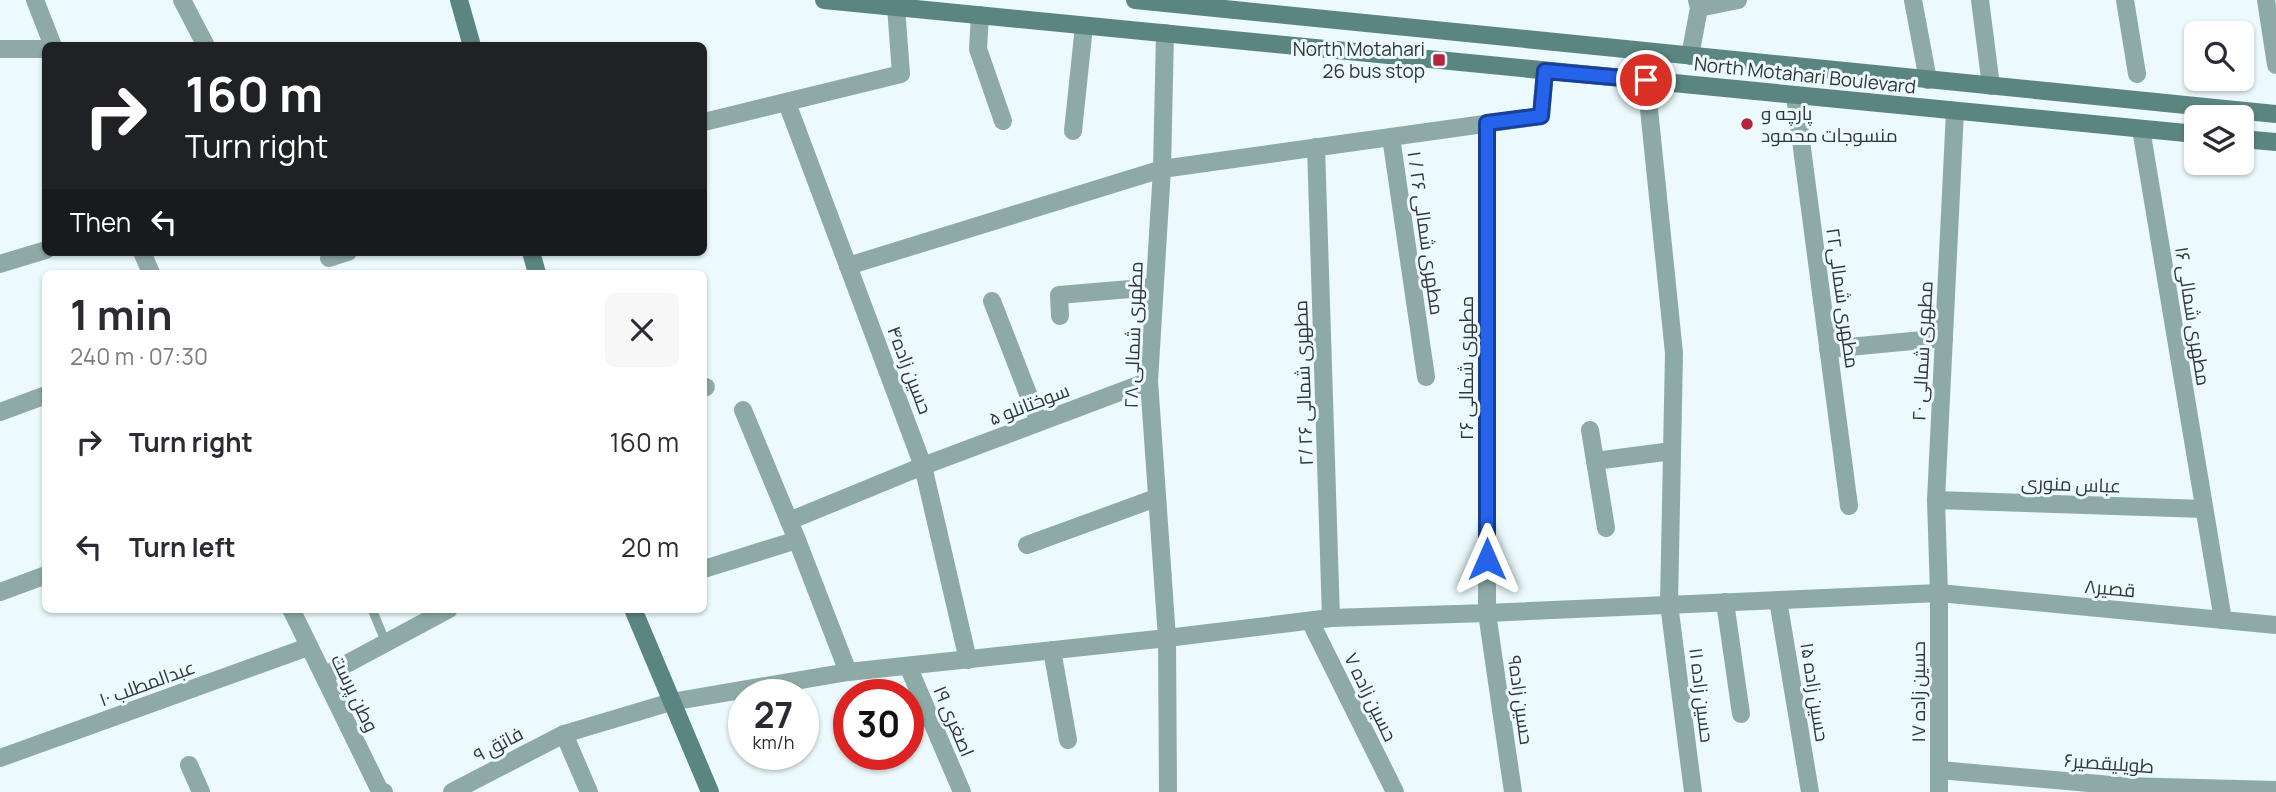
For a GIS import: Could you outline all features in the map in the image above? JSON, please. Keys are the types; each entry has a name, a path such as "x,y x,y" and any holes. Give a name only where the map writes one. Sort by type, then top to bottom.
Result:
{"main road":[{"path":"459,0 471,42"},
{"name":"North Motahari Boulevard","path":"824,0 2184,133"},
{"name":"North Motahari Boulevard","path":"1135,0 1991,86 2184,110"},
{"name":"North Motahari Boulevard","path":"2254,114 2276,114"},
{"path":"2254,140 2276,142"},
{"path":"635,613 710,792"}],"street":[{"path":"35,0 51,42"},
{"path":"182,0 204,42"},
{"path":"1690,56 1698,4 1738,0"},
{"path":"1913,0 1928,80"},
{"path":"1980,0 1991,86"},
{"path":"2125,0 2137,74"},
{"path":"2266,0 2276,65"},
{"path":"707,121 901,74 896,7"},
{"path":"980,15 978,49 1003,121"},
{"path":"1073,131 1084,26"},
{"name":"مطهری شمالی ۲۸","path":"1165,33 1161,169 1149,381 1167,638 1168,792"},
{"path":"0,48 42,49"},
{"path":"848,266 1161,169 1541,116 1545,71"},
{"name":"حسین زاده ۱۱","path":"1646,80 1674,353 1669,604 1693,792"},
{"name":"مطهری شمالی۲۲","path":"1794,95 1849,506"},
{"name":"حسین زاده۴","path":"788,103 923,466 968,660"},
{"name":"مطهری شمالی ۲۰","path":"1939,593 1936,500 1955,111"},
{"name":"مطهری شمالی ۲۶","path":"1487,123 1487,614"},
{"name":"مطهری شمالی ۱۶","path":"2141,129 2223,620"},
{"name":"مطهری شمالی ۲۶ / ۱","path":"1391,137 1426,377"},
{"name":"مطهری شمالی ۲۶ /۲","path":"1316,147 1331,618"},
{"path":"0,264 42,251"},
{"path":"329,258 335,256"},
{"path":"1060,316 1059,295 1154,287"},
{"path":"992,301 1039,422"},
{"path":"1828,349 1944,338"},
{"name":"سوختانلو ۵","path":"789,521 923,466 1149,381"},
{"path":"0,412 42,396"},
{"path":"744,410 848,672"},
{"path":"1590,430 1605,528"},
{"path":"1595,461 1672,451"},
{"path":"1027,545 1156,498"},
{"name":"عباس منوری","path":"1936,500 2204,509"},
{"path":"707,568 797,540"},
{"path":"0,592 42,576"},
{"name":"قصیر۸","path":"1310,621 1939,593 2276,625"},
{"name":"حسین زاده ۱۷","path":"1939,593 1939,792"},
{"name":"حسین زاده ۱۵","path":"1778,600 1810,792"},
{"path":"1726,602 1741,714"},
{"name":"وطن پرست","path":"293,613 380,792"},
{"path":"324,676 442,613"},
{"name":"حسین زاده۹","path":"1487,614 1513,792"},
{"name":"فاتق ۹","path":"452,792 564,734 671,702 848,672 1310,621"},
{"name":"حسین زاده ۷","path":"1310,621 1395,792"},
{"name":"عبدالمطلب ۱۰","path":"0,758 308,648"},
{"path":"1052,650 1068,740"},
{"name":"اصغری ۱۹","path":"908,666 962,792"},
{"path":"564,734 589,792"},
{"path":"190,765 201,792"},
{"name":"طویلیقصیر۶","path":"1939,770 2123,789 2276,790"}],"lane":[{"path":"374,613 386,643"}],"place":[{"name":"North Motahari 26 bus stop","path":"1439,60"},
{"name":"پارچه و منسوجات محمود","path":"1747,124"}],"route":[{"path":"1487,559 1487,123 1541,116 1545,71 1646,80"}]}
